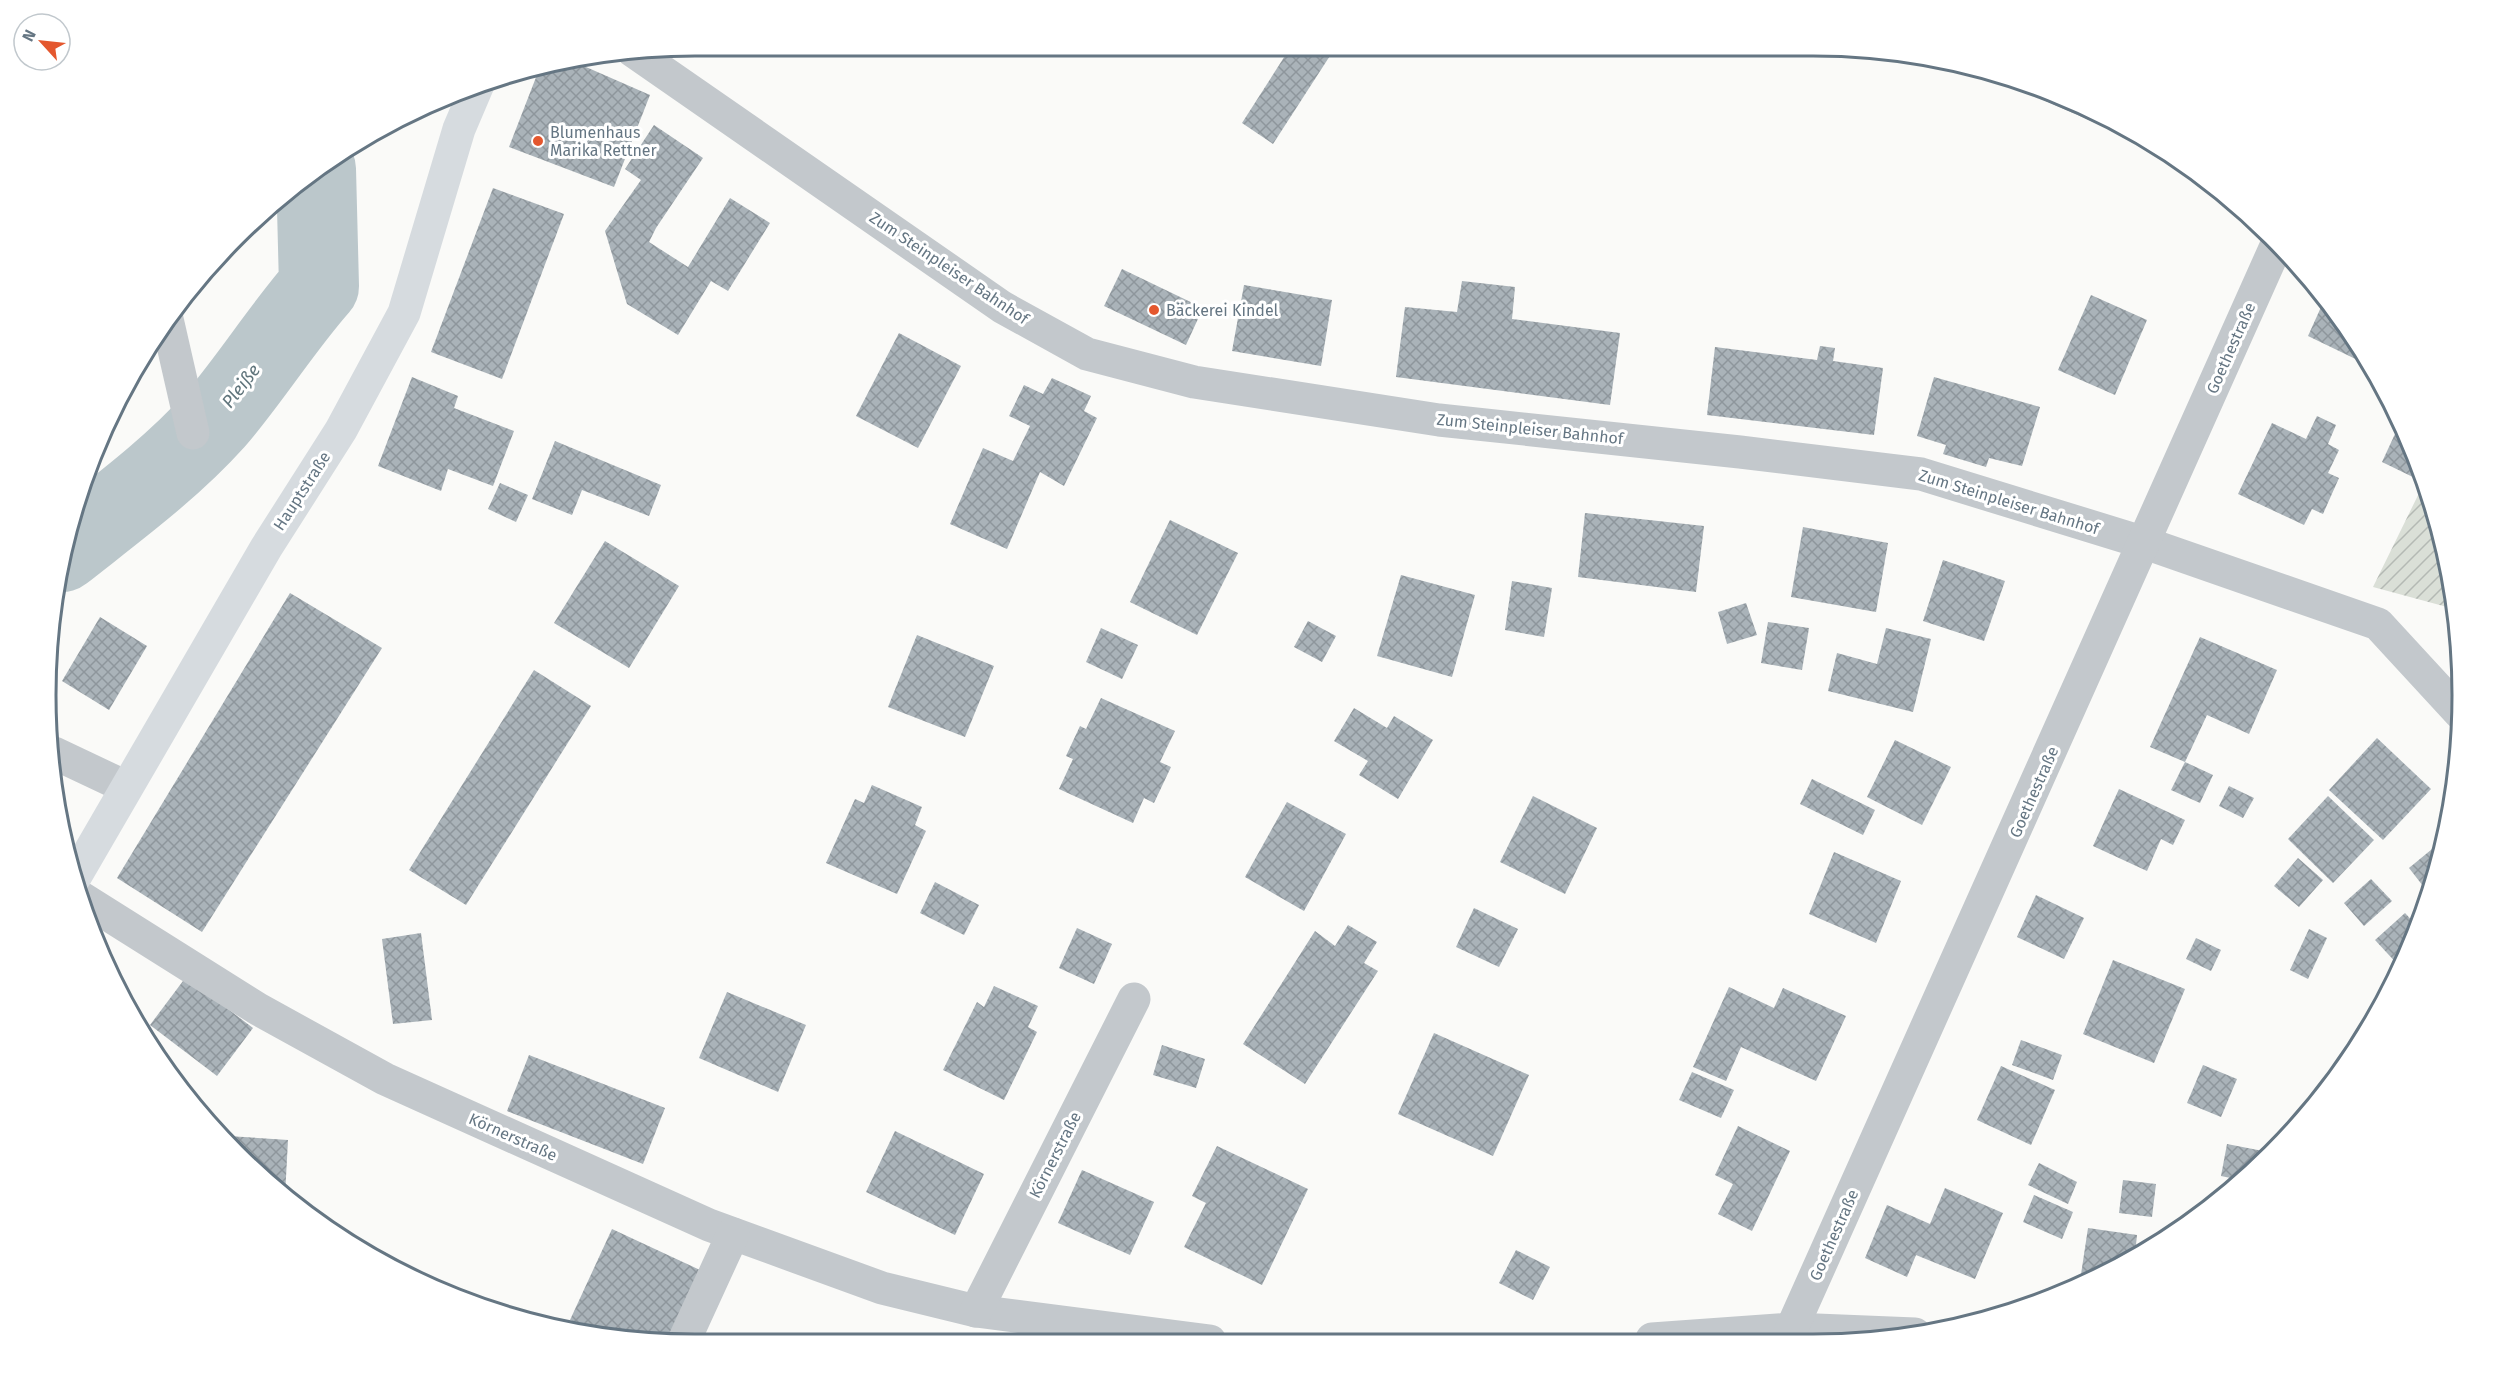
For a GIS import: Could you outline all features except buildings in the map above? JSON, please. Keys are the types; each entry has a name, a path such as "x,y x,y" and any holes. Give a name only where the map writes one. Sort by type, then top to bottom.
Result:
{"main road":[{"name":"Hauptstraße","path":"80,869 271,539 341,430 404,313 459,129 473,95"}],"street":[{"name":"Zum Steinpleiser Bahnhof","path":"643,58 1002,307 1088,354 1194,382 1439,420 1922,474 2145,543 2378,624 2452,704"},
{"name":"Goethestraße","path":"1790,1334 2274,252"},
{"path":"170,330 193,433"},
{"path":"59,755 126,787"},
{"name":"Körnerstraße","path":"90,903 258,1008 385,1079 743,1237 882,1288 976,1311 1155,1334"},
{"name":"Körnerstraße","path":"976,1311 1134,999"},
{"path":"688,1334 743,1237"},
{"path":"709,1334 743,1237"},
{"path":"1790,1334 1814,1334"}],"shaded area":[{"path":"2420,492 2431,529 2446,607 2373,587"}],"waterway":[{"name":"Pleiße","path":"74,543 142,489 198,438 228,404 319,286 316,180"}],"place":[{"name":"Blumenhaus Marika Rettner","path":"538,141"},
{"name":"Bäckerei Kindel","path":"1154,310"}]}
